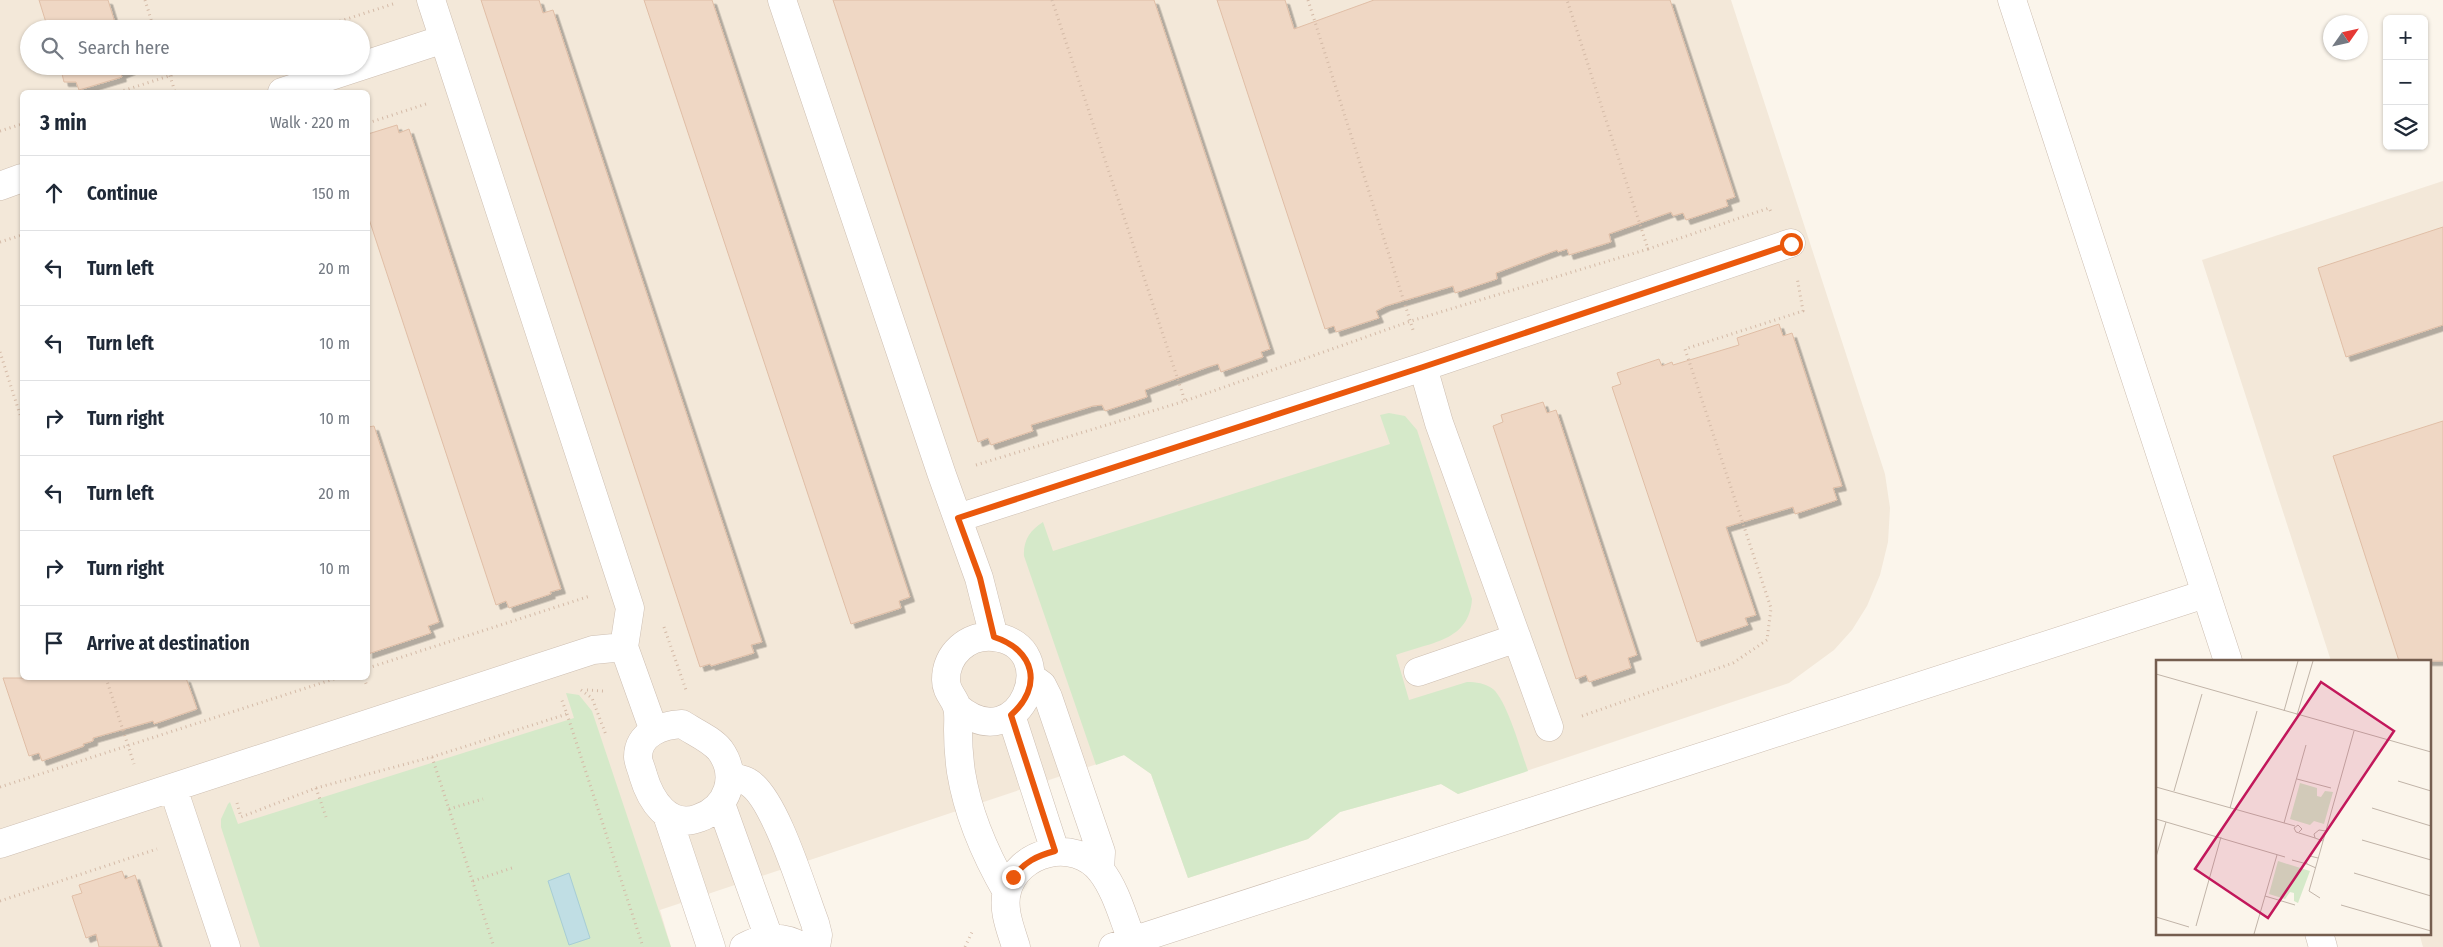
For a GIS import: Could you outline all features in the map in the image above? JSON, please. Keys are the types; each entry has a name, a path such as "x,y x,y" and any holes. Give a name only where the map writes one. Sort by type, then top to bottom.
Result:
{"street":[{"path":"431,0 630,608 624,646 654,730"},
{"path":"782,0 942,476 980,578 994,637"},
{"path":"2012,0 2228,660"},
{"path":"370,63 444,39"},
{"path":"288,90 334,75"},
{"path":"0,186 20,179"},
{"path":"958,518 1423,367 1791,244"},
{"path":"1423,367 1439,423 1549,727"},
{"path":"1016,947 1005,909 1007,892 1013,877 1024,864 1038,855 1055,851 1072,853 1087,859 1100,870 1109,884 1123,944 2206,594"},
{"path":"980,637 994,637 1009,642 1020,650 1028,663 1031,678 1029,693 1022,705 1011,715 997,720 982,721 969,717 957,707 949,695 946,680 948,666 955,652 966,642 980,637"},
{"path":"1418,672 1518,638"},
{"path":"0,844 593,650 624,646"},
{"path":"1031,678 1042,685 1048,697 1101,852 1100,870"},
{"path":"957,707 961,772 969,807 991,864 1007,892"},
{"path":"1011,715 1055,851"},
{"path":"682,724 719,749 727,762 730,776 728,791 721,804 710,814 696,819 682,820 667,815 656,806 648,793 638,756 643,740 654,730 668,725 682,724"},
{"path":"730,776 748,782 761,794 773,814 815,923 818,935 816,947"},
{"path":"173,788 226,947"},
{"path":"721,804 769,938"},
{"path":"667,815 711,947"},
{"path":"2319,934 2324,947"},
{"path":"744,947 769,938 786,939 803,947"}],"path":[{"path":"145,0 151,20"},
{"path":"343,20 404,0"},
{"path":"1052,0 1184,401"},
{"path":"1308,0 1408,309"},
{"path":"1567,0 1648,249"},
{"path":"125,90 173,75"},
{"path":"170,76 174,90"},
{"path":"370,122 432,102"},
{"path":"0,131 20,125"},
{"path":"942,476 1184,401 1411,321 1648,249 1769,208 1791,244 1803,311 1685,349 1771,608 1767,640 1733,663 1549,727"},
{"path":"0,242 20,236"},
{"path":"0,352 20,415"},
{"path":"370,667 591,595"},
{"path":"107,680 144,797"},
{"path":"0,787 331,680"},
{"path":"576,688 592,698 607,737"},
{"path":"561,697 643,947"},
{"path":"236,801 241,817 316,788 432,757 567,714"},
{"path":"432,757 494,947"},
{"path":"316,788 326,817"},
{"path":"449,809 483,799"},
{"path":"0,901 158,849"},
{"path":"473,881 512,868"}],"shaded area":[{"path":"0,0 1731,0 1885,474 1890,508 1888,542 1880,575 1867,606 1852,630 1834,650 1789,683 1458,794 1441,784 1340,812 1308,839 1188,878 1151,774 1124,755 660,910 671,947 0,947"},
{"path":"2443,181 2443,947 2423,947 2419,934 2430,934 2430,660 2331,660 2202,260"}],"green space":[{"path":"1389,413 1405,416 1417,430 1472,599 1464,624 1456,632 1434,643 1396,655 1409,700 1467,682 1480,683 1490,687 1498,695 1508,715 1528,771 1458,794 1441,784 1340,812 1308,839 1188,878 1151,774 1124,755 1096,765 1024,556 1026,541 1031,532 1043,522 1053,551 1390,444 1380,415"},
{"path":"566,693 579,695 592,711 671,947 260,947 221,827 221,819 230,802 238,824 574,718"}],"water":[{"path":"569,873 590,938 569,945 548,881"}],"building":[{"path":"39,0 108,0 114,20 45,20"},
{"path":"481,0 539,0 543,13 553,10 762,642 751,645 754,653 711,666 710,664 700,667"},
{"path":"644,0 712,0 910,597 899,601 901,608 851,624"},
{"path":"833,0 1154,0 1270,349 1261,352 1263,357 1221,372 1218,364 1145,390 1147,397 1105,411 1102,405 1093,406 1031,425 1033,431 991,445 988,438 978,442"},
{"path":"1217,0 1285,0 1294,29 1374,0 1670,0 1735,197 1726,200 1728,206 1686,220 1683,213 1673,216 1671,212 1609,234 1611,242 1569,255 1567,249 1558,252 1557,250 1496,273 1497,279 1455,293 1453,286 1386,306 1376,311 1379,318 1336,332 1334,326 1325,329"},
{"path":"62,75 121,75 122,77 79,90 76,82 64,82"},
{"path":"397,125 399,133 409,129 561,589 550,592 551,594 509,608 506,601 496,605 370,222 370,133"},
{"path":"2443,227 2443,325 2346,357 2318,268"},
{"path":"1779,324 1783,336 1792,333 1842,486 1833,488 1837,500 1795,514 1793,507 1726,527 1756,615 1745,618 1748,625 1697,642 1612,387 1621,384 1617,373 1659,359 1662,366 1672,362 1673,365 1739,345 1737,338"},
{"path":"1543,402 1547,413 1556,410 1637,655 1628,658 1631,668 1589,682 1586,675 1576,679 1493,426 1503,422 1501,415"},
{"path":"2443,421 2443,661 2399,660 2333,456"},
{"path":"374,426 439,622 428,626 431,633 370,653 370,427"},
{"path":"3,678 20,678 20,680 187,680 197,709 154,724 153,721 93,738 93,741 83,744 84,746 42,761 39,753 29,756"},
{"path":"122,871 125,879 135,875 159,947 99,947 96,934 86,938 72,896 82,893 79,885"}],"route":[{"path":"1013,877 1024,864 1038,855 1055,851 1011,715 1022,705 1029,693 1031,678 1028,663 1020,650 1009,642 994,637 980,578 958,518 1423,367 1791,244"}]}
